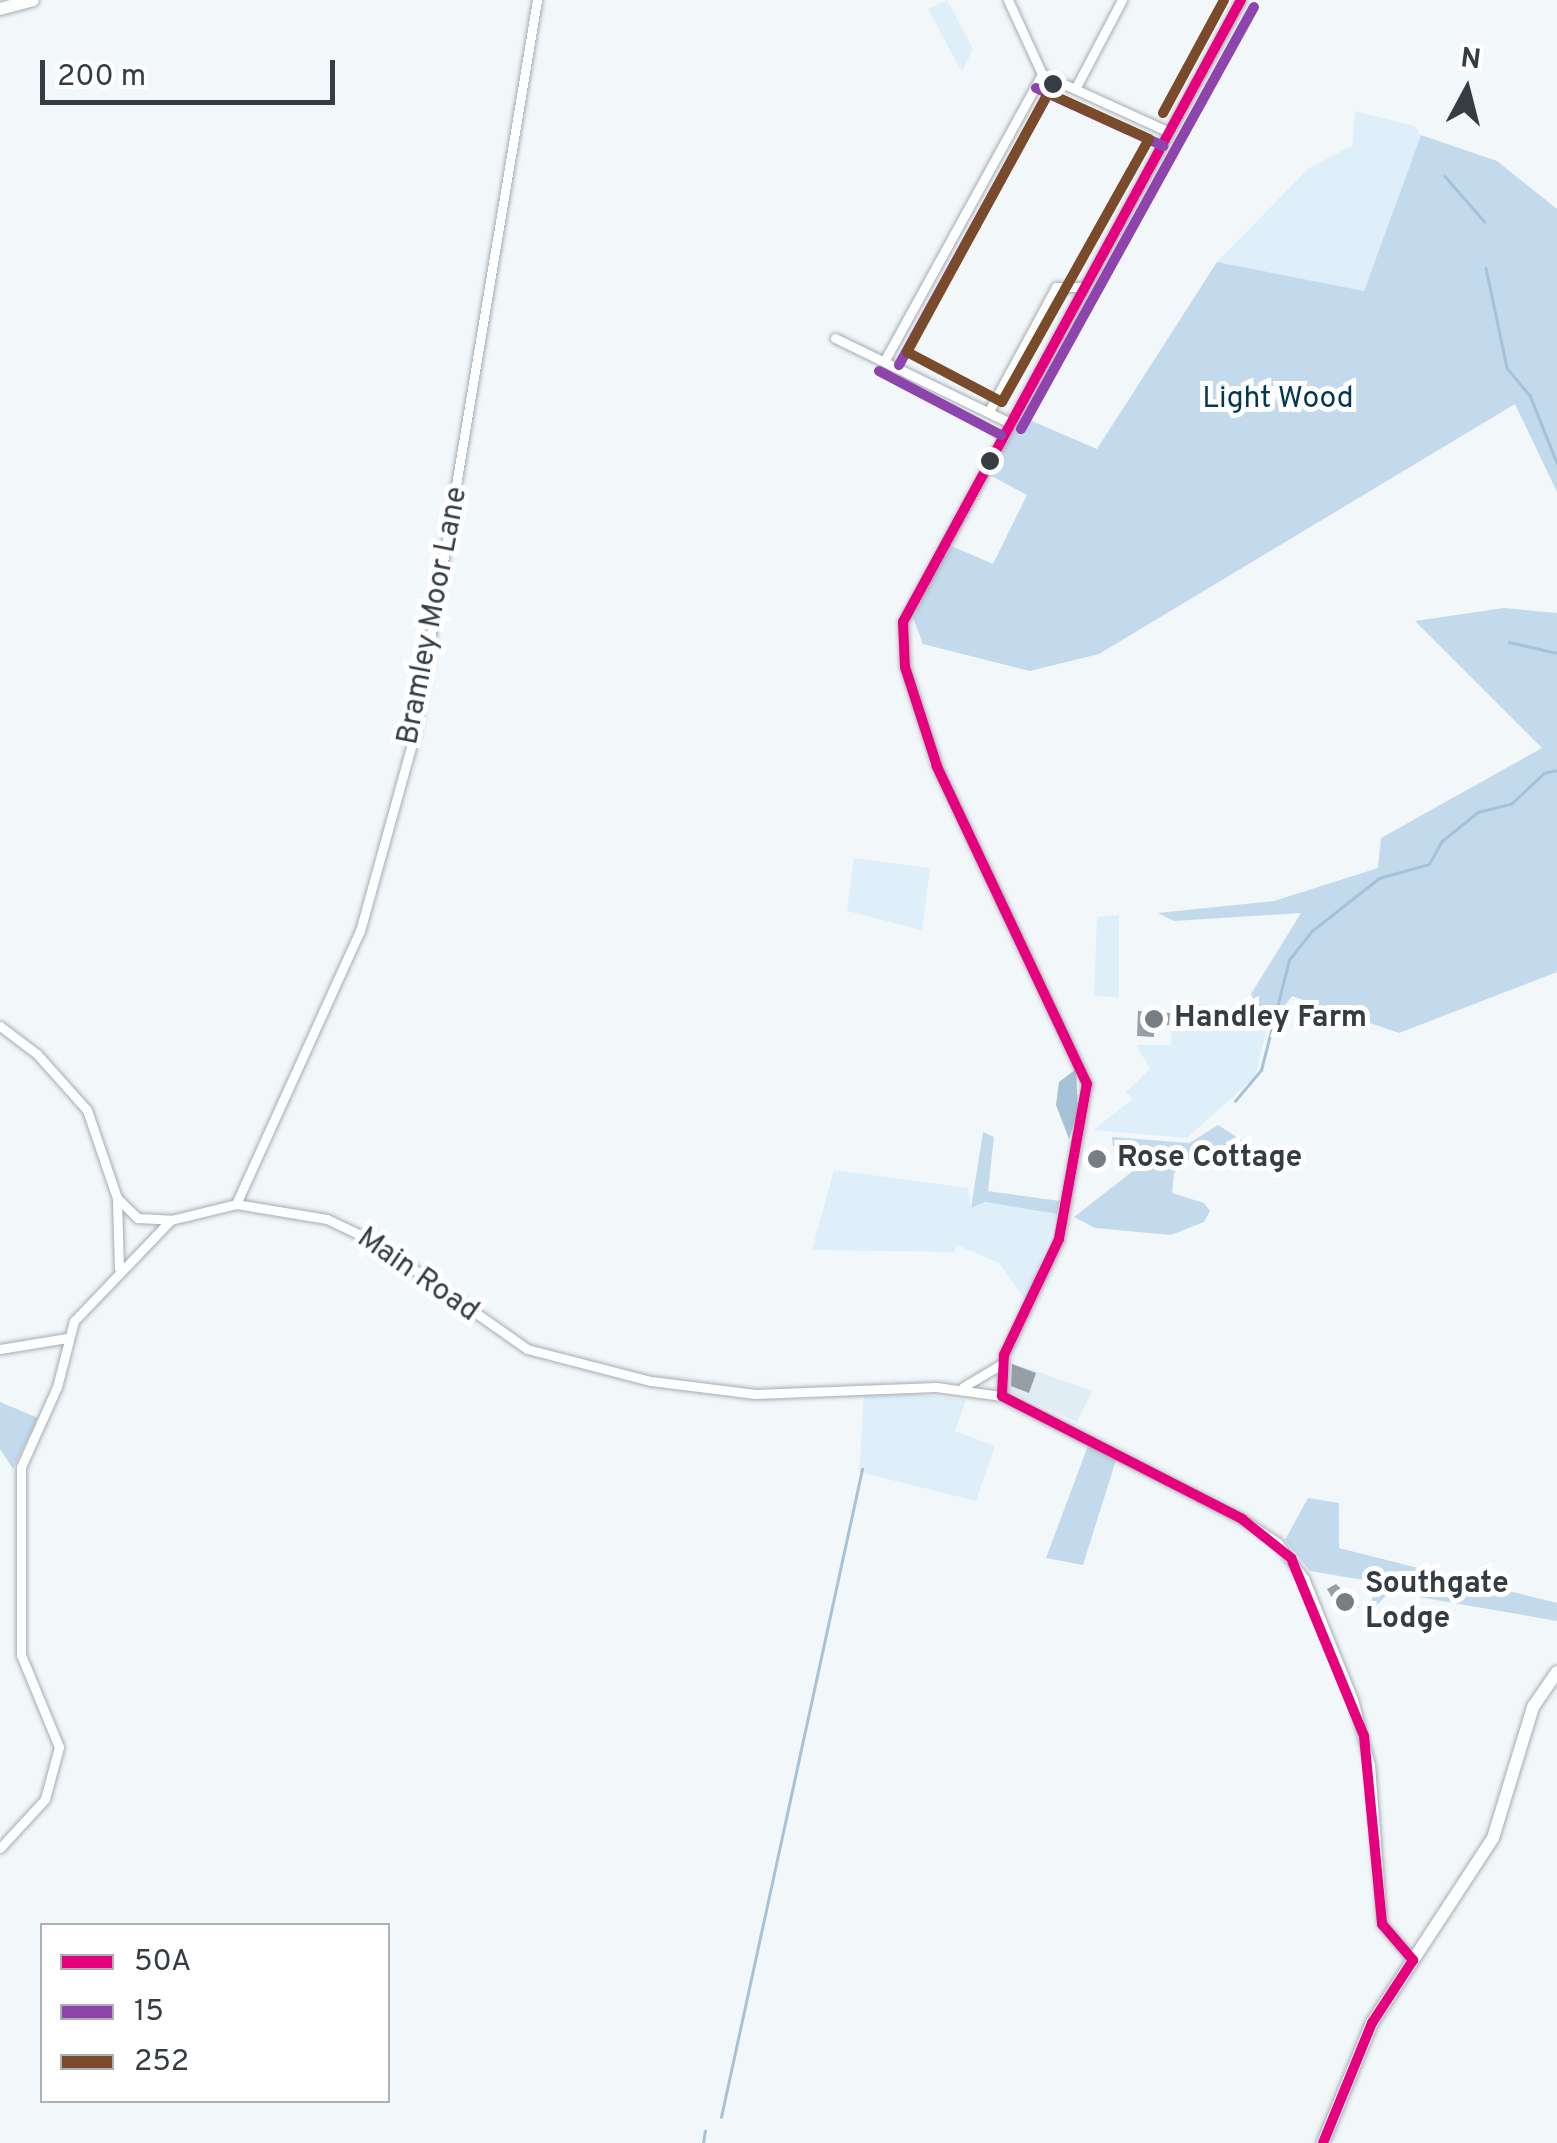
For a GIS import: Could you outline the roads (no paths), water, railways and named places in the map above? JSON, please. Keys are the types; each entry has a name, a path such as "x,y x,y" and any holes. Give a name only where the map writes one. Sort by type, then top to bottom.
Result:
{"main road":[{"path":"0,8 33,0"},
{"path":"1322,2143 1372,2023 1494,1838 1533,1707 1557,1672"}],"street":[{"name":"Bramley Moor Lane","path":"236,1204 360,931 414,736 537,0"},
{"path":"1008,0 1042,74 1169,132"},
{"path":"1075,90 1122,0"},
{"path":"1002,1396 1000,1364 1059,1239 1087,1084 964,833 912,697 902,644 909,606 1241,0"},
{"path":"886,358 1042,74"},
{"path":"989,412 1056,286 1082,287"},
{"path":"835,338 886,358 1008,422"},
{"path":"0,1026 37,1054 87,1110 117,1198 119,1268"},
{"path":"117,1198 138,1218 171,1220"},
{"name":"Main Road","path":"0,1848 36,1812 57,1764 56,1732 22,1655 18,1510 21,1468 58,1387 66,1338 119,1268 171,1220 236,1204 356,1230 491,1330 583,1366 755,1394 961,1388 1002,1396 1242,1518 1291,1558 1364,1736 1382,1924 1413,1960"},
{"path":"0,1349 66,1338"},
{"path":"961,1388 1000,1364"}],"waterway":[{"path":"1445,176 1484,221"},
{"path":"1486,268 1507,368 1530,395 1557,463"},
{"path":"1509,642 1557,653"},
{"path":"1235,1101 1261,1070 1289,960 1312,931 1379,878 1429,864 1442,841 1478,812 1511,804 1544,773 1557,770"},
{"path":"721,2117 862,1469"},
{"path":"703,2143 705,2131"}],"place":[{"name":"Handley Farm","path":"1154,1019"},
{"name":"Rose Cottage","path":"1097,1159"},
{"name":"Southgate Lodge","path":"1345,1602"}],"park label":[{"name":"Light Wood","path":"1278,400"}]}
